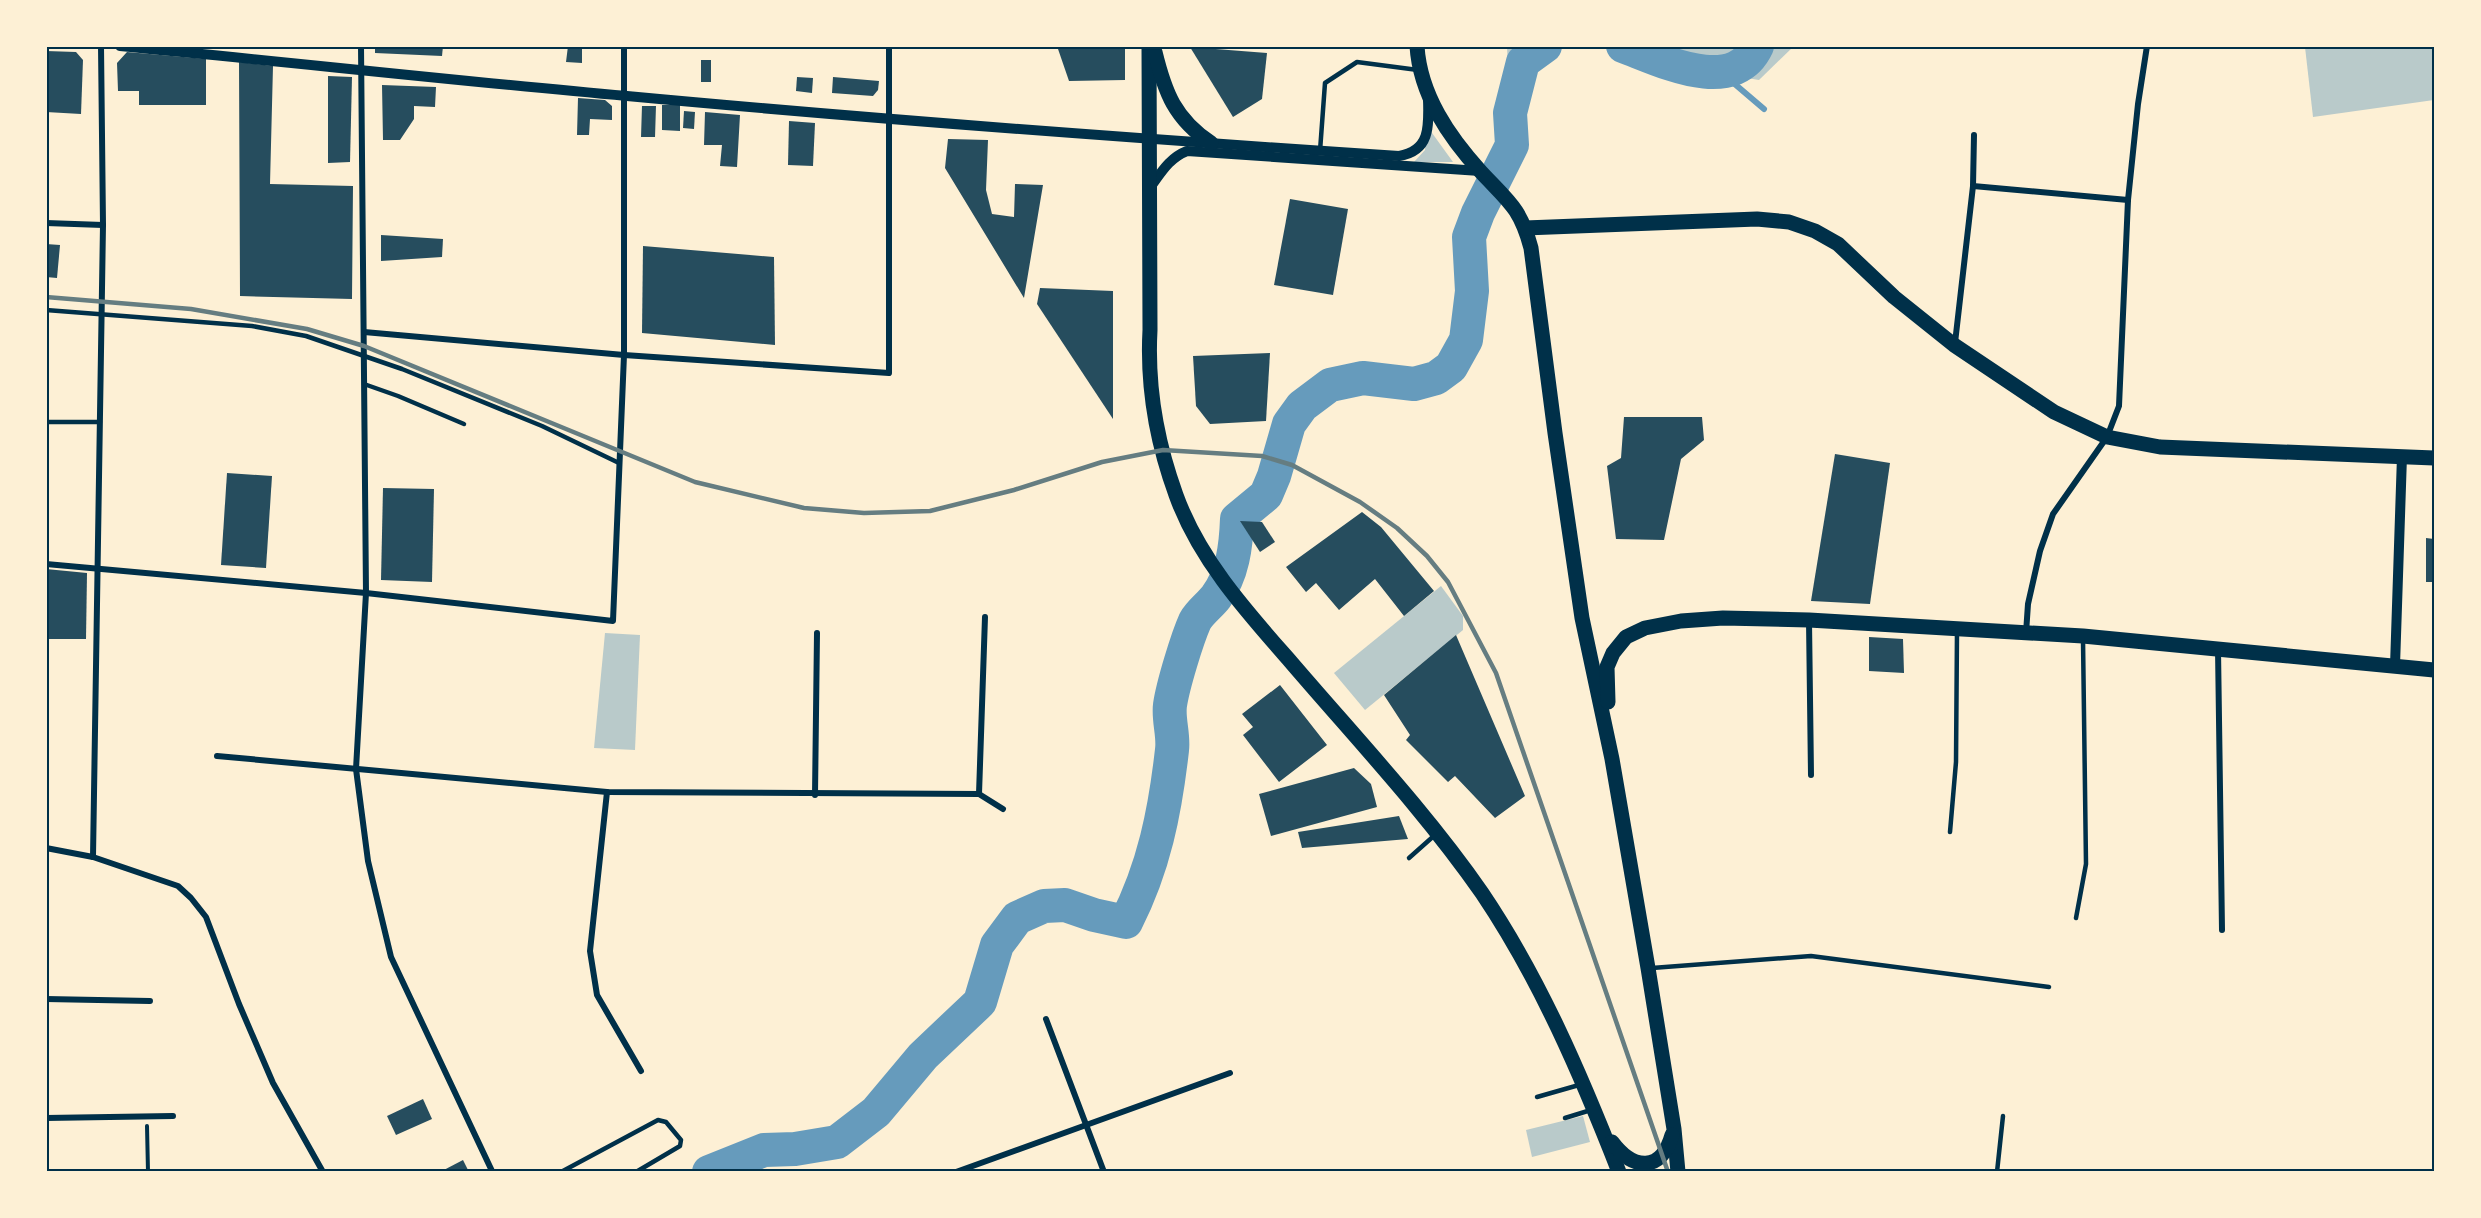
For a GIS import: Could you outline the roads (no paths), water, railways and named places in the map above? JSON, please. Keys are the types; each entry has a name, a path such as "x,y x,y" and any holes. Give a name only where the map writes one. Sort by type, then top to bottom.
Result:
{"main road":[{"path":"1151,46 1148,368 1163,450 1176,495 1208,556 1239,603 1437,833 1481,893 1550,1010 1585,1083 1619,1172"},
{"path":"1151,46 1163,86 1172,104 1184,122 1210,143"},
{"path":"1419,47 1421,70 1427,93 1444,125 1482,173 1514,205 1526,228 1531,248 1582,618 1612,759 1674,1129 1678,1172"},
{"path":"1526,228 1757,219 1789,222 1815,231 1838,244 1894,297 1954,345 2054,412 2107,437 2160,447 2434,458"},
{"path":"1612,759 1607,668 1613,653 1626,637 1645,628 1681,621 1723,618 1809,621 2083,636 2434,670"},
{"path":"1603,1130 1621,1154 1630,1160 1644,1162 1656,1161 1663,1157 1669,1148 1674,1129"}],"street":[{"path":"93,857 103,225 101,46"},
{"path":"120,46 890,120 1398,156 1412,154 1421,146 1429,122 1427,93"},
{"path":"361,46 366,593 356,769 368,861 391,957 492,1171"},
{"path":"46,564 366,593 613,621 624,355 624,46"},
{"path":"364,332 624,355 889,373 889,46"},
{"path":"2026,634 2028,604 2040,551 2053,514 2107,437 2119,406 2128,200 2146,46"},
{"path":"1954,345 1973,186 1974,135"},
{"path":"1149,189 1168,163 1187,151 1482,173"},
{"path":"1973,186 2128,200"},
{"path":"46,223 103,225"},
{"path":"2395,666 2402,456"},
{"path":"979,794 985,617"},
{"path":"1809,621 1811,775"},
{"path":"815,795 817,633"},
{"path":"2218,649 2222,930"},
{"path":"217,756 607,792 815,795 979,794 1003,809"},
{"path":"607,792 591,951 597,995 641,1071"},
{"path":"46,848 93,857 178,886 192,898 206,917 239,1004 273,1083 323,1172"},
{"path":"46,999 150,1001"},
{"path":"1046,1019 1104,1172"},
{"path":"956,1172 1230,1073"},
{"path":"46,1118 173,1116"}],"lane":[{"path":"1320,151 1325,83 1357,62 1421,70"},
{"path":"46,310 252,327 306,336 402,369 542,426 619,463"},
{"path":"364,384 464,424"},
{"path":"46,423 100,422"},
{"path":"1950,832 1956,762 1957,628"},
{"path":"2076,918 2085,864 2083,636"},
{"path":"1408,858 1437,833"},
{"path":"1648,968 1811,956 2049,987"},
{"path":"1537,1097 1585,1083"},
{"path":"1565,1118 1594,1109"},
{"path":"1997,1172 2003,1116"},
{"path":"561,1172 658,1120 666,1122 681,1140 680,1146 636,1172"}],"waterway":[{"path":"709,1172 764,1150 795,1149 837,1142 876,1112 923,1056 980,1002 997,945 1017,918 1044,906 1065,905 1094,915 1126,922 1144,881 1162,817 1172,750 1170,705 1177,674 1195,621 1216,597 1230,569 1237,519 1266,495 1289,424 1302,406 1330,385 1363,378 1414,384 1436,378 1451,367 1466,340 1472,291 1469,237 1478,213 1512,145 1510,113 1523,62 1545,46"},
{"path":"1623,46 1676,66 1714,72 1731,69 1746,61 1757,46"},
{"path":"1723,74 1764,109"}],"railway":[{"path":"46,297 191,309 307,329 364,346 695,482 804,508 864,513 930,511 1014,490 1102,462 1163,450 1262,456 1292,465 1360,502 1397,528 1427,556 1448,582 1496,673 1668,1172"}]}
